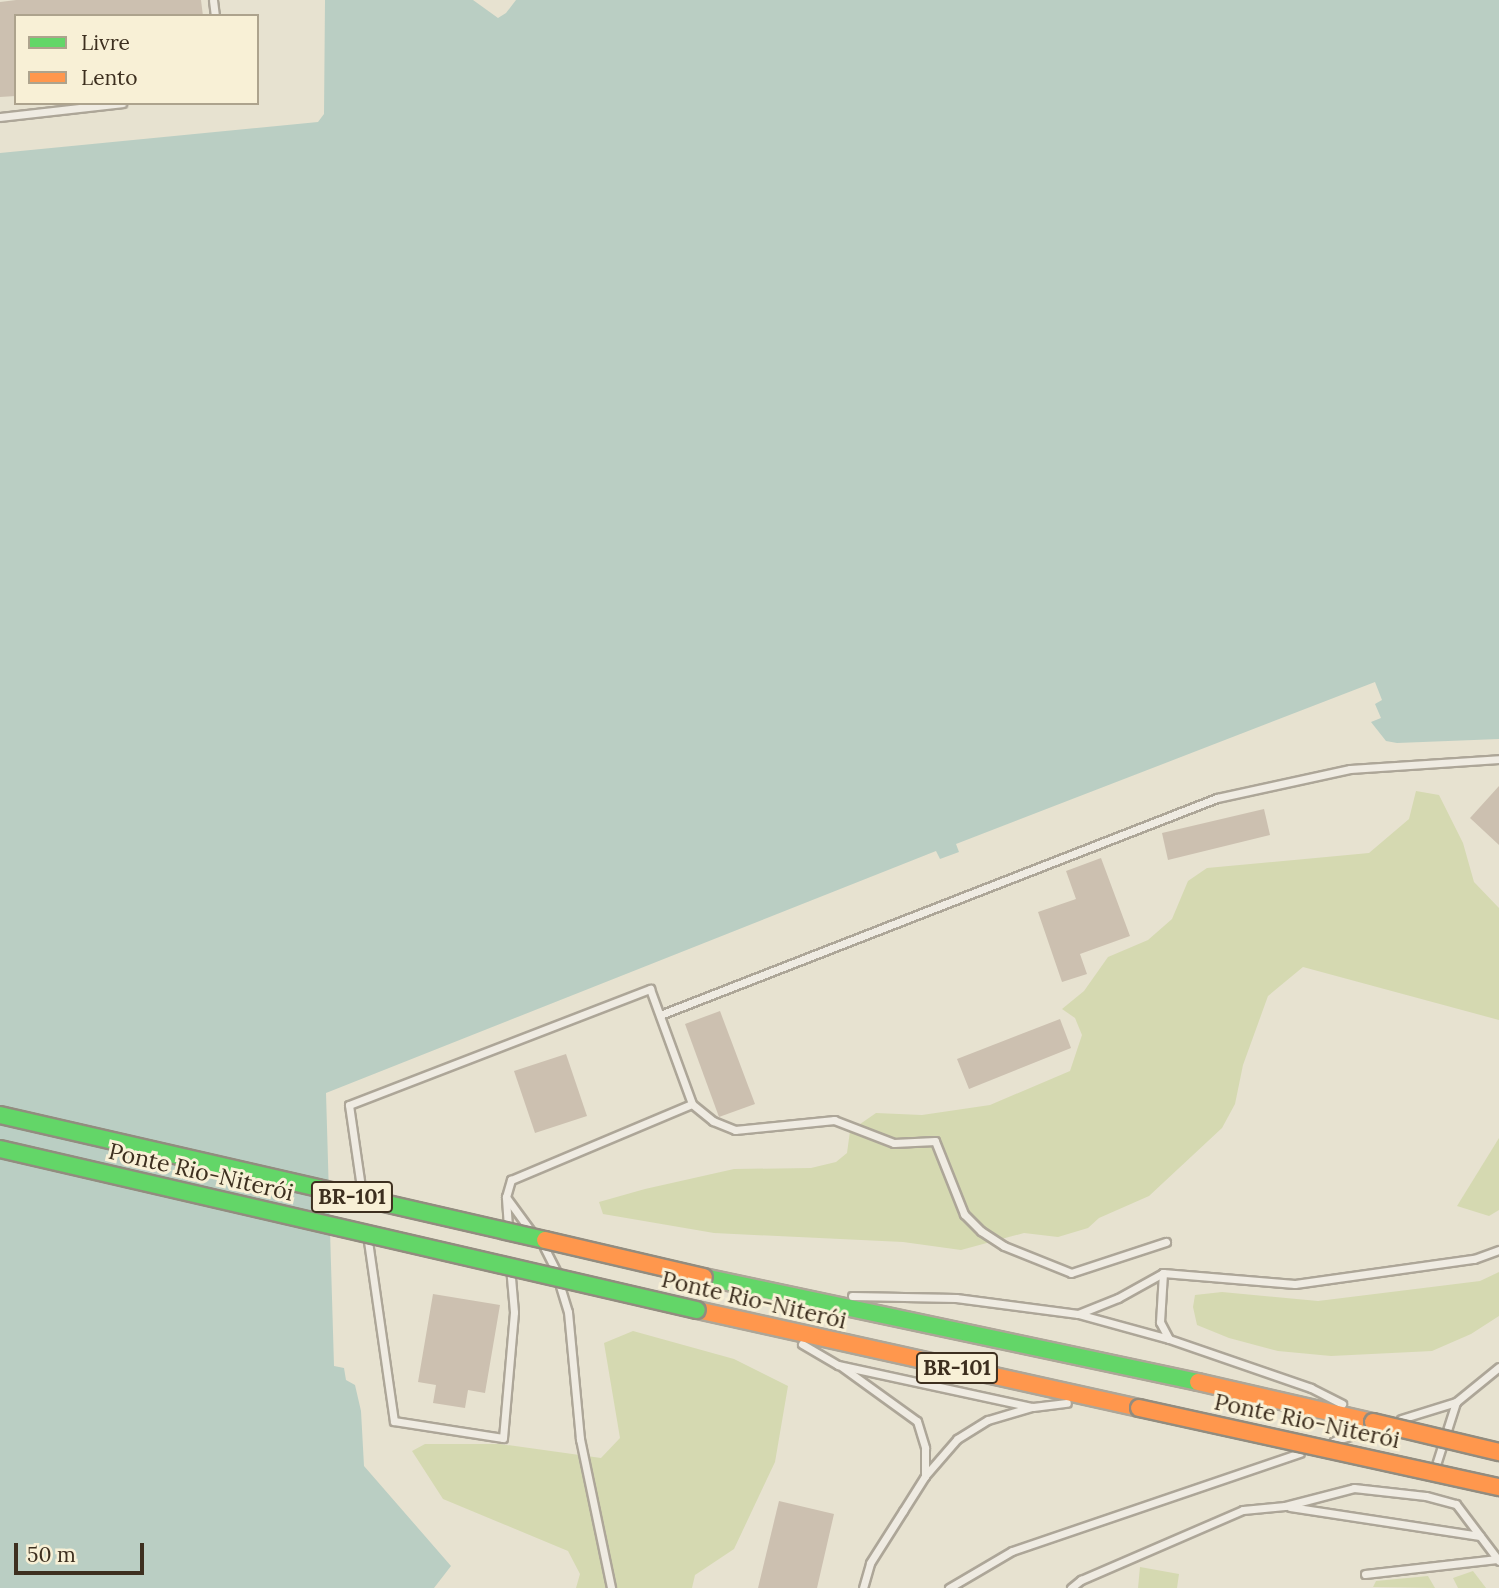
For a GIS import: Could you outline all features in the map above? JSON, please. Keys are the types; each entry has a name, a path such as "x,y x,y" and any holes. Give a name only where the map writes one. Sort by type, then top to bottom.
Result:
{"highway":[{"name":"Ponte Rio-Niterói","path":"0,1115 783,1295 1143,1369 1499,1452"},
{"name":"Ponte Rio-Niterói","path":"0,1149 774,1329 1499,1487"}],"lane":[{"path":"0,117 105,105"},
{"path":"660,1015 1217,798 1350,769 1499,759"},
{"path":"365,1215 349,1105 650,989 692,1104 713,1121 734,1130 834,1120 894,1143 935,1141 964,1214 981,1231 1004,1246 1071,1273 1166,1242"},
{"path":"509,1248 506,1197 511,1180 692,1104"},
{"path":"506,1197 552,1258 568,1312 580,1439 611,1588"},
{"path":"367,1229 394,1421 503,1438 514,1312 510,1261"},
{"path":"1078,1314 1118,1298 1163,1273 1295,1284 1475,1259 1499,1250"},
{"path":"1163,1273 1160,1322 1169,1339"},
{"path":"783,1295 956,1298 1078,1314 1188,1345 1311,1388 1373,1422"},
{"path":"774,1329 838,1365 917,1421 925,1448 925,1476"},
{"path":"838,1365 1033,1407"},
{"path":"949,1588 1012,1551 1456,1402 1499,1367"},
{"path":"863,1588 870,1563 925,1476 957,1439 988,1420 1033,1407 1101,1399"},
{"path":"1426,1496 1456,1402"},
{"path":"1071,1588 1081,1580 1243,1510 1285,1506 1354,1488 1426,1496 1457,1504 1498,1560 1365,1574"},
{"path":"1285,1506 1480,1535"}],"green space":[{"path":"1416,791 1439,795 1463,843 1474,882 1499,908 1499,1020 1303,967 1268,996 1243,1065 1235,1104 1222,1128 1149,1196 1099,1218 1088,1228 1058,1237 1024,1233 961,1250 903,1242 714,1233 603,1214 599,1202 734,1169 811,1168 836,1162 847,1153 850,1131 876,1113 922,1115 990,1105 1070,1071 1082,1035 1075,1018 1062,1009 1084,991 1108,957 1148,940 1172,919 1188,881 1207,868 1369,853 1409,819"},
{"path":"1499,1138 1499,1210 1489,1216 1457,1206"},
{"path":"1499,1272 1499,1316 1471,1334 1432,1351 1331,1356 1278,1351 1229,1338 1197,1325 1193,1307 1195,1295 1222,1292 1318,1301 1480,1281"},
{"path":"633,1331 734,1359 788,1386 775,1462 734,1549 695,1575 692,1588 576,1588 580,1574 568,1551 443,1499 412,1451 425,1444 500,1444 601,1458 620,1438 604,1343"},
{"path":"1140,1567 1179,1574 1177,1588 1138,1588"},
{"path":"1473,1571 1486,1588 1458,1588 1453,1578"},
{"path":"1428,1576 1435,1588 1373,1587 1376,1581"}],"shaded area":[{"path":"325,0 473,0 498,18 506,13 516,0 1499,0 1499,739 1397,743 1386,741 1371,722 1381,718 1375,704 1382,700 1375,682 956,844 959,852 940,859 936,851 326,1093 334,1366 344,1368 346,1380 355,1385 361,1411 364,1466 451,1566 434,1588 0,1588 0,153 318,122 324,114"}],"building":[{"path":"201,0 203,14 14,14 14,96 0,97 0,2"},
{"path":"1499,786 1499,845 1470,818"},
{"path":"1264,809 1270,835 1168,860 1162,833"},
{"path":"1101,858 1130,936 1080,954 1087,974 1062,982 1038,912 1076,899 1066,871"},
{"path":"720,1011 755,1104 719,1117 685,1024"},
{"path":"1060,1019 1071,1048 969,1089 957,1059"},
{"path":"566,1054 587,1116 535,1133 514,1071"},
{"path":"433,1294 500,1305 485,1393 468,1390 465,1408 433,1403 436,1385 418,1382"},
{"path":"779,1501 834,1514 817,1588 758,1588"}],"traffic: fast":[{"path":"0,1115 545,1240"},
{"path":"0,1149 697,1310"},
{"path":"704,1277 1198,1382"}],"traffic: slow":[{"path":"545,1240 704,1277"},
{"path":"697,1310 1139,1408"},
{"path":"1198,1382 1373,1422"},
{"path":"1139,1408 1499,1487"},
{"path":"1373,1422 1499,1452"}]}
